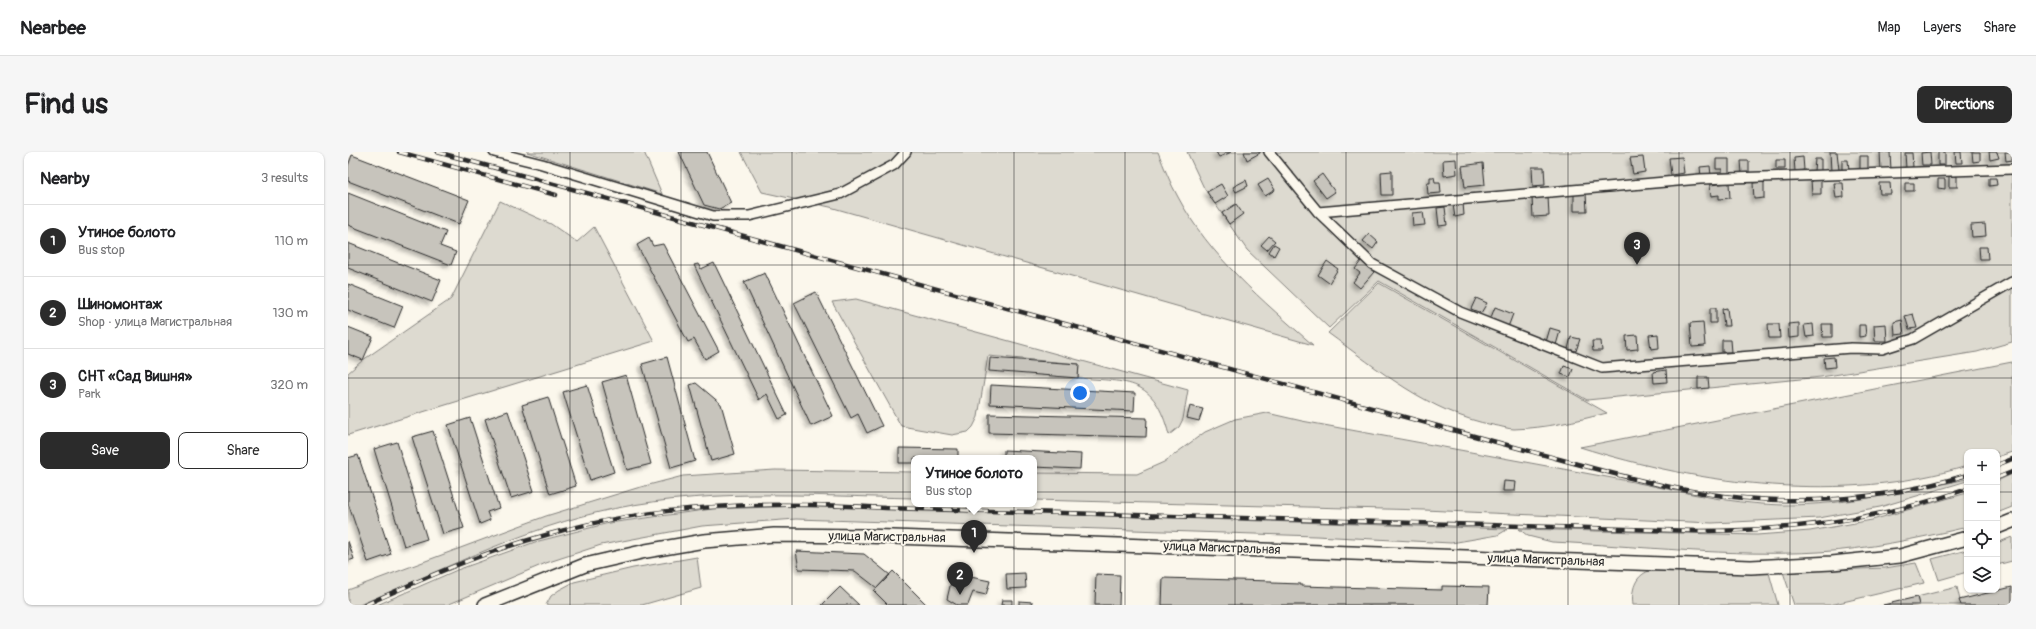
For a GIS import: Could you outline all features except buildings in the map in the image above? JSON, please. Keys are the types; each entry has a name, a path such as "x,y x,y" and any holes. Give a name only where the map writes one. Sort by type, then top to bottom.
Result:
{"main road":[{"path":"2000,526 2012,521"},
{"name":"улица Магистральная","path":"486,605 585,565 646,551 704,541 774,535 872,536 1751,567 1832,563 1900,556 1964,539"}],"street":[{"path":"494,152 542,164 713,216 749,216 840,194 894,164 906,152"},
{"path":"1269,152 1318,212 1372,264 1460,312 1602,368 1851,348 1882,349 1913,339 2012,282"},
{"path":"1318,212 1700,179 2012,169"}],"shaded area":[{"path":"527,152 644,152 662,194"},
{"path":"741,152 1158,152 1175,192 1205,239 1238,277 1313,345 830,207 762,192"},
{"path":"1187,152 2012,152 2012,342 1977,352 1821,377 1587,400 1379,281 1329,328 1247,250 1204,188"},
{"path":"500,201 551,224 577,242 594,227 654,341 348,435 348,373 363,360 451,299"},
{"path":"1379,283 1607,413 1549,426 1512,429 1470,419 1448,411 1427,400 1386,375 1328,333"},
{"path":"856,299 1188,390 1183,419 1179,427 1169,435 1163,416 1156,402 1147,393 1137,386 1125,382 1078,378 1079,364 988,356 978,417 973,427 968,432 952,435 901,426 832,302"},
{"path":"2012,362 2012,452 2000,456 2000,449 1964,449 1964,467 1920,478 1872,484 1822,487 1773,485 1723,480 1674,471 1626,460 1580,447"},
{"path":"1267,413 1302,421 1718,499 1761,504 1783,505 1830,503 1899,493 1964,480 1964,482 1880,507 1819,518 1712,523 1424,510 1037,500 1037,473 1137,474 1164,462 1205,432 1235,419"},
{"path":"775,470 911,472 911,498 794,495 714,496 674,499 634,505 595,513 535,531 476,554 359,605 348,605 348,590 546,516 637,488 683,476"},
{"path":"2012,474 2012,507 2000,512 2000,485 2000,480"},
{"path":"1964,494 1963,528 1891,543 1837,551 1786,553 1719,552 1552,542 1528,536 1519,529 1757,535 1810,531 1872,520"},
{"path":"804,506 1508,529 1498,535 1451,543 1316,536 796,519 702,526 601,545 546,563 447,605 377,605 457,570 535,542 609,523 712,509"},
{"path":"2012,537 2012,561 2000,564 2000,542"},
{"path":"1964,551 1964,573 1939,580 1932,559"},
{"path":"697,557 701,588 642,605 546,605 551,596 574,582 633,568"},
{"path":"1916,563 1924,583 1830,605 1794,605 1783,572 1885,568"},
{"path":"1649,571 1769,573 1778,605 1633,605 1633,589 1635,584 1640,576"},
{"path":"1957,587 1961,605 1919,605 1917,597"}],"railway":[{"path":"399,152 556,195"},
{"path":"437,152 1610,473 1680,489 1769,500 1836,499 1902,491 1964,476"},
{"path":"2000,464 2012,459"},
{"path":"2000,477 2012,472"},
{"path":"365,605 432,575 499,549 546,535 588,524 630,516 714,507 757,505 843,506 1698,531 1766,529 1834,522 1901,509 1964,490"}],"place":[{"name":"СНТ «Сад Вишня»","path":"1637,265"},
{"name":"Утиное болото","path":"974,553"},
{"name":"Шиномонтаж","path":"960,595"}]}
